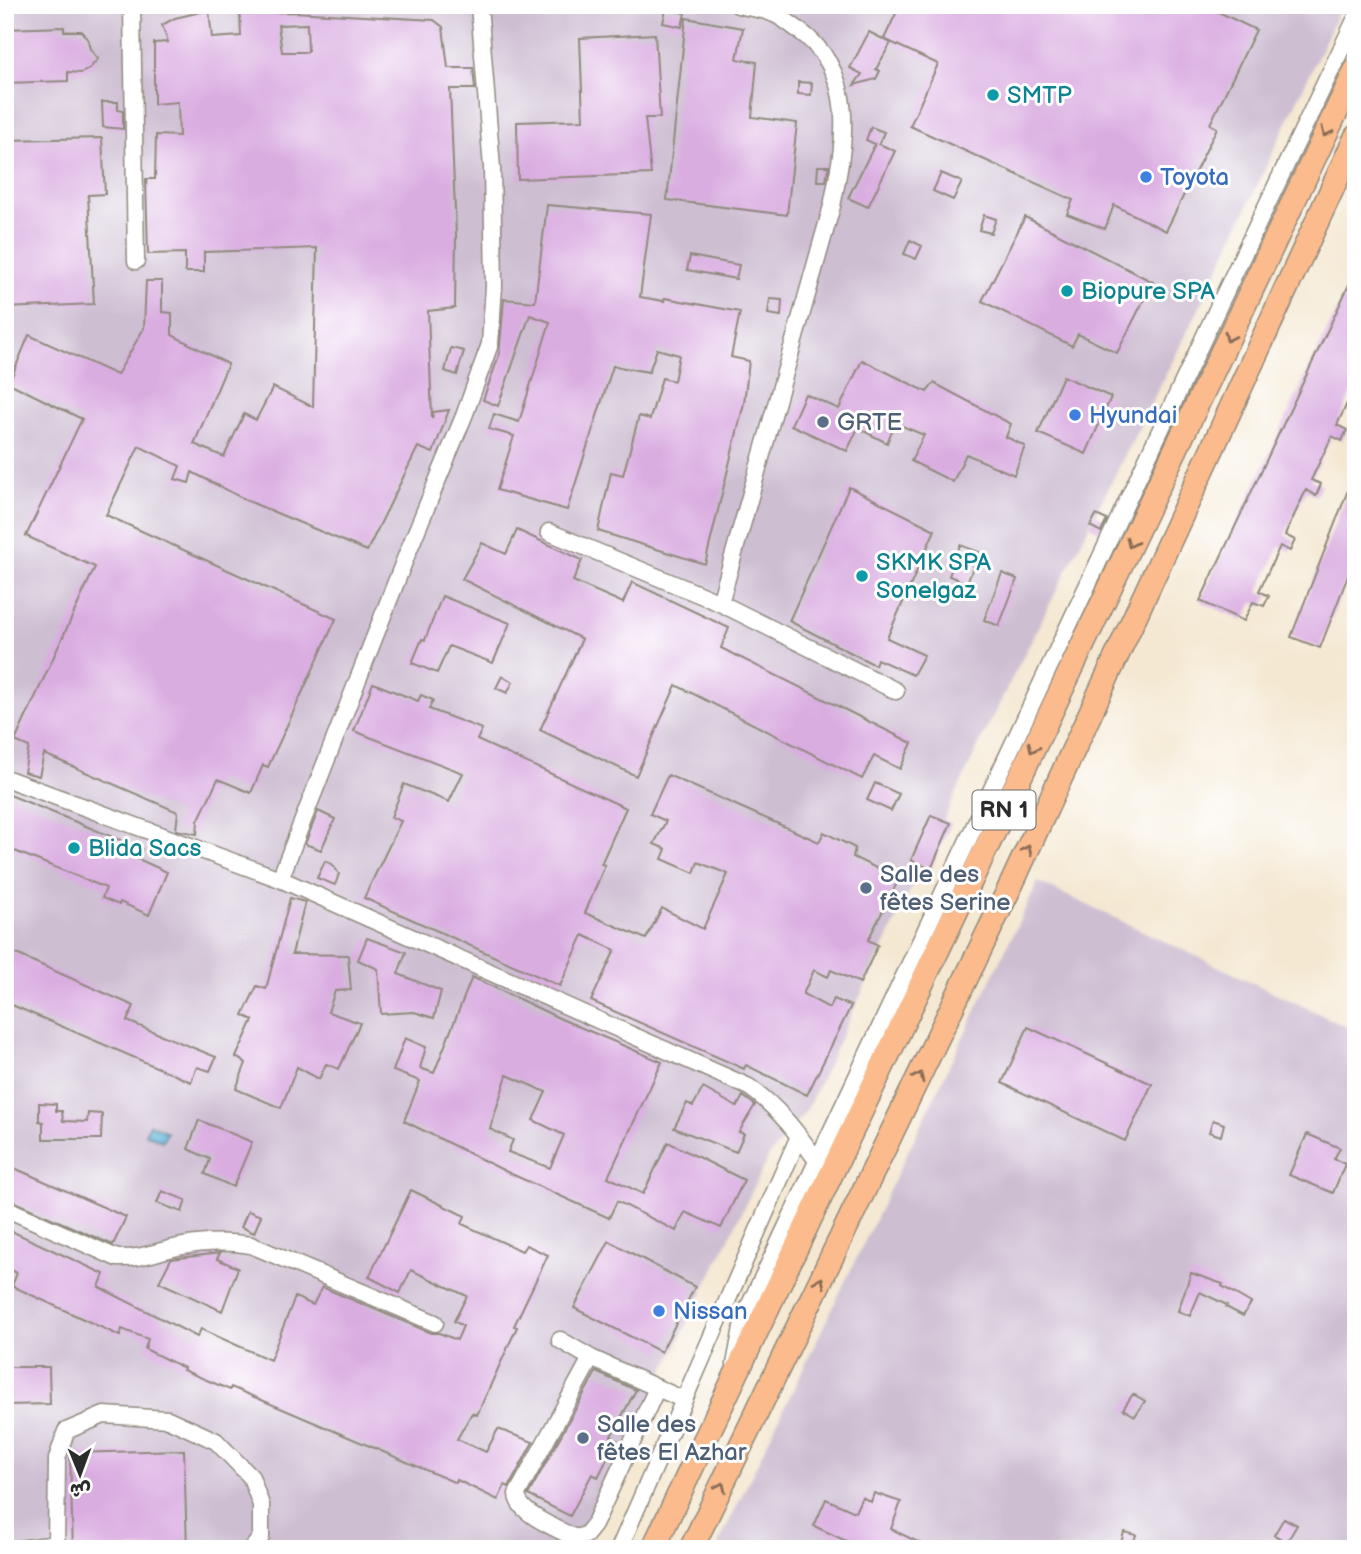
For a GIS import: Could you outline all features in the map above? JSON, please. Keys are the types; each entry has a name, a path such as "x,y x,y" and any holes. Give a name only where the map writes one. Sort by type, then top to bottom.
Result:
{"highway":[{"name":"RN 1","path":"653,1549 1356,70"},
{"name":"RN 1","path":"691,1549 1012,883 1356,137"}],"street":[{"path":"132,5 136,261"},
{"path":"280,879 464,416 490,344 494,286 492,168 479,5"},
{"path":"720,603 832,206 844,150 845,128 843,103 830,64 810,38 775,14 738,5"},
{"path":"732,1384 744,1317 1356,18"},
{"path":"549,532 720,603 895,691"},
{"path":"5,778 280,879 749,1087 769,1101 818,1162"},
{"path":"619,1549 799,1136"},
{"path":"5,1208 117,1258 137,1259 178,1247 226,1241 251,1245 435,1324"},
{"path":"560,1340 591,1358 684,1400"},
{"path":"591,1358 517,1494 517,1502 524,1511 575,1538 586,1535 594,1525 657,1388"},
{"path":"19,1549 56,1547 57,1459 66,1431 104,1415 168,1419 216,1441 251,1477 261,1505 261,1537 252,1549"}],"shaded area":[{"path":"5,5 1342,5 1205,297 988,726 806,1111 769,1156 578,1549 5,1549"},
{"path":"1038,882 1356,1031 1356,1549 716,1549"}],"water":[{"path":"150,1124 167,1132 162,1141 145,1133"}],"building":[{"path":"900,5 1204,5 1256,30 1210,124 1217,128 1166,231 1114,205 1105,229 1067,214 1073,200 910,126 938,64 884,39"},
{"path":"666,9 685,13 682,27 663,23"},
{"path":"209,10 212,38 241,36 240,13 293,12 434,20 443,27 448,68 473,68 475,89 450,89 456,235 455,308 428,311 432,419 433,412 449,410 433,453 418,447 367,551 248,501 192,472 189,483 175,479 180,466 139,446 106,515 336,619 268,767 263,765 251,793 218,779 198,821 197,834 176,830 178,812 44,754 39,776 24,772 29,747 15,741 95,567 26,536 82,419 9,383 29,335 117,375 144,328 146,281 162,281 162,312 172,313 172,335 228,364 194,444 224,457 244,414 256,420 273,387 313,407 317,248 204,252 204,272 185,272 185,253 148,254 146,179 155,179 156,135 179,136 178,102 154,104 154,43 168,42 162,25 175,18","holes":["307,24 308,52 282,52 278,25"]},
{"path":"686,18 743,28 737,59 757,62 752,117 797,123 787,215 667,200"},
{"path":"64,27 64,31 81,31 88,40 90,49 98,59 89,69 81,73 68,72 68,81 5,83 5,29"},
{"path":"869,32 891,43 876,69 880,71 876,79 854,85 862,74 850,68"},
{"path":"655,34 660,118 645,118 651,174 518,179 517,122 583,120 580,38"},
{"path":"798,82 812,83 811,95 798,94"},
{"path":"102,102 118,102 118,110 123,111 123,129 103,127"},
{"path":"871,127 884,132 879,144 895,151 868,207 848,198 875,144 866,140"},
{"path":"102,138 105,194 88,195 94,304 5,308 5,140"},
{"path":"818,166 829,166 826,181 817,181"},
{"path":"941,173 962,182 953,200 933,191"},
{"path":"547,205 651,214 640,297 664,301 665,298 740,312 731,357 749,361 744,403 705,564 598,531 611,472 623,475 639,416 650,419 662,378 674,381 679,355 657,349 649,372 613,366 567,510 497,490 514,436 489,429 494,414 519,422 550,322 530,315 498,406 483,400 499,355 504,299 535,302"},
{"path":"984,215 996,219 991,233 979,230"},
{"name":"Biopure SPA","path":"1025,217 1153,282 1117,353 1078,334 1072,346 982,301"},
{"path":"910,240 922,246 916,259 904,254"},
{"path":"690,256 739,265 736,279 687,270"},
{"path":"1356,270 1356,384 1337,425 1347,430 1342,441 1332,436 1311,480 1321,484 1316,496 1306,490 1285,535 1295,540 1290,551 1280,546 1259,591 1269,596 1264,606 1253,602 1244,621 1200,601"},
{"path":"770,299 782,300 781,316 768,314"},
{"path":"451,348 464,351 457,375 445,371"},
{"path":"862,360 927,392 934,383 1011,424 1006,437 1025,446 1014,475 966,454 953,482 911,461 924,435 895,423 887,443 858,428 847,451 791,425 805,394 839,409"},
{"name":"Hyundai","path":"1063,376 1111,397 1086,454 1038,433"},
{"path":"1355,472 1356,555 1320,648 1291,637"},
{"name":"SKMK SPA Sonelgaz","path":"849,487 935,530 887,638 924,655 913,675 877,659 875,665 789,621"},
{"path":"1096,515 1107,520 1101,532 1090,526"},
{"path":"517,530 582,560 573,581 623,603 632,582 729,628 721,648 912,743 900,769 874,756 862,779 676,685 636,776 540,730 582,639 462,579 482,543 506,554"},
{"path":"960,545 979,552 967,583 949,576"},
{"path":"1002,573 1017,579 999,626 984,620"},
{"path":"442,596 510,623 493,663 449,646 437,673 412,663 422,639 425,640"},
{"path":"502,676 513,682 507,693 496,688"},
{"path":"373,683 418,701 421,695 433,700 429,709 482,729 477,740 626,808 601,864 605,865 585,913 646,939 662,908 703,929 728,874 698,862 694,873 662,859 666,849 654,844 666,821 650,814 668,775 819,842 824,832 855,848 853,857 899,879 868,940 878,945 860,983 831,970 828,977 814,970 803,994 829,1008 834,999 851,1006 807,1095 746,1065 744,1069 591,1001 615,950 583,935 560,986 364,898 401,821 391,817 404,784 449,802 463,773 354,731"},
{"path":"875,783 899,794 891,811 867,800"},
{"name":"Blida Sacs","path":"5,793 142,849 138,859 167,872 149,915 120,902 119,905 102,898 106,888 5,847"},
{"path":"318,811 335,819 321,850 305,844"},
{"path":"931,815 951,823 931,869 911,860"},
{"path":"325,861 332,864 339,874 335,885 317,878"},
{"path":"290,898 305,902 292,954 348,955 351,990 335,991 328,1012 360,1023 339,1069 326,1064 319,1079 297,1067 281,1108 236,1089 246,1063 236,1057 253,1020 243,1015 257,986 266,989"},
{"path":"367,938 406,952 398,974 441,991 434,1018 414,1012 381,1014 378,969 358,960"},
{"path":"5,949 134,1006 127,1021 216,1057 210,1071 197,1067 191,1082 5,1002"},
{"path":"472,977 662,1062 608,1177 643,1194 668,1142 744,1180 721,1228 685,1212 676,1231 617,1201 609,1218 404,1121 420,1081 393,1071 405,1038 426,1047 420,1068 434,1073","holes":["507,1075 546,1092 533,1120 564,1135 550,1168 508,1152 513,1140 490,1129"]},
{"path":"1028,1027 1152,1084 1125,1141 1002,1083"},
{"path":"703,1088 737,1107 743,1096 755,1105 739,1132 744,1134 736,1152 674,1128 687,1103 693,1106"},
{"path":"39,1103 56,1104 56,1111 62,1111 63,1121 87,1122 88,1113 102,1114 101,1139 43,1139"},
{"path":"199,1120 252,1142 233,1187 205,1174 210,1159 188,1149"},
{"path":"1213,1120 1224,1124 1221,1136 1209,1132"},
{"path":"1307,1134 1340,1148 1334,1159 1345,1164 1333,1193 1289,1175"},
{"path":"5,1164 126,1217 113,1245 5,1198"},
{"path":"411,1190 465,1216 462,1224 522,1251 526,1245 548,1255 514,1326 517,1327 477,1415 472,1413 457,1439 486,1452 498,1429 533,1442 509,1487 505,1485 498,1500 457,1480 456,1483 231,1387 230,1390 183,1370 184,1368 145,1349 148,1339 122,1329 120,1336 12,1286 17,1273 5,1267 5,1228 104,1274 99,1287 197,1337 201,1329 270,1360 295,1297 313,1305 322,1287 431,1333 457,1340 463,1326 454,1321 467,1296 411,1270 400,1293 369,1277"},
{"path":"162,1191 186,1200 182,1212 157,1203"},
{"path":"248,1211 261,1216 254,1233 241,1227"},
{"path":"609,1241 695,1287 661,1352 574,1308"},
{"path":"220,1253 217,1259 238,1268 222,1311 159,1282 171,1259"},
{"path":"1191,1273 1223,1284 1222,1286 1251,1303 1243,1316 1200,1292 1190,1316 1178,1311"},
{"path":"5,1367 49,1367 50,1404 5,1405"},
{"name":"Salle des fêtes El Azhar","path":"596,1372 636,1390 611,1436 617,1440 598,1477 592,1474 570,1516 528,1495"},
{"path":"1133,1394 1145,1401 1135,1416 1123,1409"},
{"path":"184,1450 187,1549 73,1549 70,1453"},
{"path":"874,1493 901,1502 891,1529 932,1549 863,1549 814,1526 826,1499 855,1512 862,1497 871,1502"},
{"path":"1284,1518 1297,1525 1287,1542 1274,1535"},
{"path":"1124,1532 1136,1535 1132,1547 1121,1543"}],"place":[{"name":"SMTP","path":"993,95"},
{"name":"Toyota","path":"1146,177"},
{"name":"Biopure SPA","path":"1067,291"},
{"name":"Hyundai","path":"1075,415"},
{"name":"GRTE","path":"823,422"},
{"name":"SKMK SPA Sonelgaz","path":"862,576"},
{"name":"Blida Sacs","path":"74,848"},
{"name":"Salle des fêtes Serine","path":"866,888"},
{"name":"Nissan","path":"659,1311"},
{"name":"Salle des fêtes El Azhar","path":"583,1438"}]}
